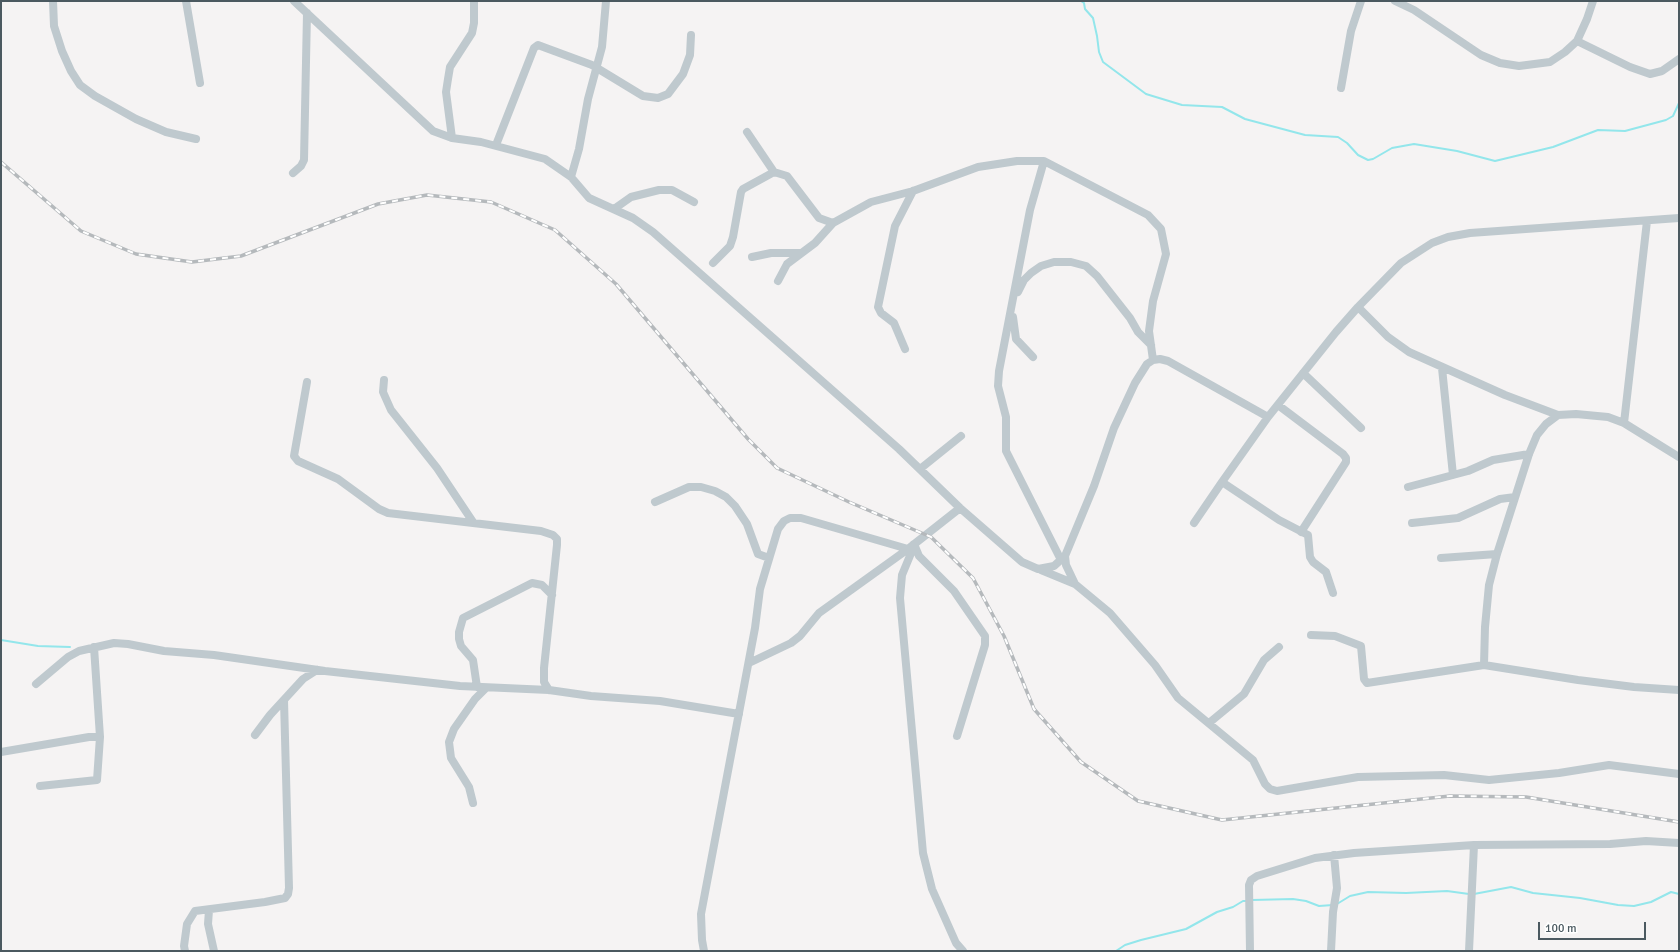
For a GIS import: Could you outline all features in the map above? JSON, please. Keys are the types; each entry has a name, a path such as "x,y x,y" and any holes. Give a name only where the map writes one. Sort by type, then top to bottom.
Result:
{"street":[{"path":"53,1 54,26 62,51 71,71 80,85 95,96 136,119 166,132 196,139"},
{"path":"186,1 200,83"},
{"path":"452,138 446,92 448,79 450,67 472,33 474,23 474,1"},
{"path":"571,177 588,99 602,47 606,1"},
{"path":"1341,88 1351,31 1362,1"},
{"path":"1395,1 1414,10 1481,56 1500,63 1519,66 1550,62 1565,52 1577,41 1593,1"},
{"path":"298,2 307,13 433,131 452,138 496,145 545,159 571,177 589,198 633,218 653,232 899,449 960,508 1022,562 1075,584 1113,617 1154,666 1178,698 1253,760 1265,784 1270,789 1277,791 1358,777 1444,775 1489,780 1552,774 1609,766 1679,774"},
{"path":"294,173 301,166 304,160 307,13"},
{"path":"496,145 534,48 538,45 597,69 649,98 664,97 683,74 687,64 692,35"},
{"path":"1577,41 1630,67 1650,74 1662,71 1679,59"},
{"path":"747,132 774,172"},
{"path":"778,281 787,264 815,243 833,223 871,202 914,191 978,167 1017,161 1044,161 1148,215 1161,229 1166,254 1153,301 1149,331 1153,360"},
{"path":"1044,161 1030,210 999,371 998,386 1006,417 1006,450 1063,558 1075,584"},
{"path":"713,263 730,246 741,192 743,189 774,172 784,174 790,179 819,218 833,223"},
{"path":"614,209 631,197 663,190 672,190 694,202"},
{"path":"905,349 894,323 882,313 878,307 895,226 914,191"},
{"path":"1194,523 1268,417 1358,307 1401,264 1432,243 1448,237 1470,233 1679,218"},
{"path":"1624,423 1648,221"},
{"path":"752,257 771,252 801,253"},
{"path":"1033,357 1016,339 1013,306 1024,280 1031,272 1041,266 1054,262 1071,262 1086,266 1097,276 1138,332 1151,345"},
{"path":"1358,307 1388,338 1409,352 1442,368 1505,395 1558,415 1593,415 1608,417 1624,423 1679,457"},
{"path":"1038,569 1054,566 1063,558 1094,486 1114,428 1135,383 1147,364 1153,360 1160,359 1168,361 1268,417"},
{"path":"1442,368 1453,475"},
{"path":"1303,373 1360,428"},
{"path":"384,380 383,392 391,410 438,468 473,522"},
{"path":"307,382 294,456 298,461 338,479 380,510 388,513 541,531 553,535 556,539 557,545 544,668 544,682 549,690"},
{"path":"1278,405 1343,454 1346,458 1346,462 1301,532"},
{"path":"1484,665 1489,585 1497,554 1529,454 1538,435 1546,424 1558,415"},
{"path":"920,469 961,436"},
{"path":"1408,487 1453,475 1498,459 1529,454"},
{"path":"1222,482 1279,520 1308,535 1310,557 1313,562 1326,572 1333,593"},
{"path":"655,502 689,487 701,487 715,491 726,497 735,506 748,524 758,554 769,558"},
{"path":"1412,523 1458,518 1500,499 1515,497"},
{"path":"749,663 791,644 800,636 819,613 912,546 960,508"},
{"path":"704,951 701,914 756,628 760,589 778,529 784,521 790,518 801,518 912,546 919,556 954,591 986,636 985,645 957,736"},
{"path":"912,546 902,575 900,598 923,854 932,889 956,943 963,951"},
{"path":"1440,558 1497,554"},
{"path":"473,803 469,787 451,758 449,742 454,729 482,687 473,660 461,646 459,639 459,632 463,618 532,583 542,585 552,595"},
{"path":"1311,635 1335,636 1361,646 1364,679 1367,683 1484,665 1592,682 1679,690"},
{"path":"36,684 68,657 94,647 114,644 128,644 164,651 214,655 317,670 482,687 549,690 591,696 679,703 739,714"},
{"path":"40,786 97,780 100,737 94,647"},
{"path":"1209,724 1244,694 1264,660 1279,647"},
{"path":"255,735 266,719 303,679 317,670"},
{"path":"186,951 184,946 188,924 192,915 200,909 209,910 265,902 285,898 288,894 289,880 284,700"},
{"path":"1,752 89,737 100,737"},
{"path":"1250,951 1249,885 1251,880 1257,876 1315,858 1334,855 1474,845 1610,844 1646,841 1679,843"},
{"path":"1469,951 1474,845"},
{"path":"1331,951 1333,912 1337,888 1334,855"},
{"path":"209,910 208,924 214,951"}],"waterway":[{"path":"1081,1 1084,3 1085,9 1093,18 1099,52 1103,62 1146,94 1182,105 1222,107 1245,119 1305,135 1338,137 1347,143 1358,155 1368,160 1373,159 1392,148 1414,144 1457,151 1495,161 1553,147 1598,130 1625,131 1666,120 1673,116 1679,103"},
{"path":"1,640 38,646 70,647"},
{"path":"1474,894 1511,887 1533,893 1634,906 1651,902 1671,892 1679,894"},
{"path":"1337,904 1350,896 1368,892 1406,893 1447,891 1469,894"},
{"path":"1252,900 1293,899 1306,901 1319,906 1333,905"},
{"path":"1116,951 1125,945 1186,929 1217,912 1233,907 1243,901 1248,901"}],"railway":[{"path":"1,162 81,231 136,254 192,262 241,256 378,204 427,195 491,202 555,230 616,284 748,439 777,468 849,502 931,537 973,578 1004,636 1034,709 1081,762 1138,801 1222,820 1450,796 1526,797 1679,822"}]}
